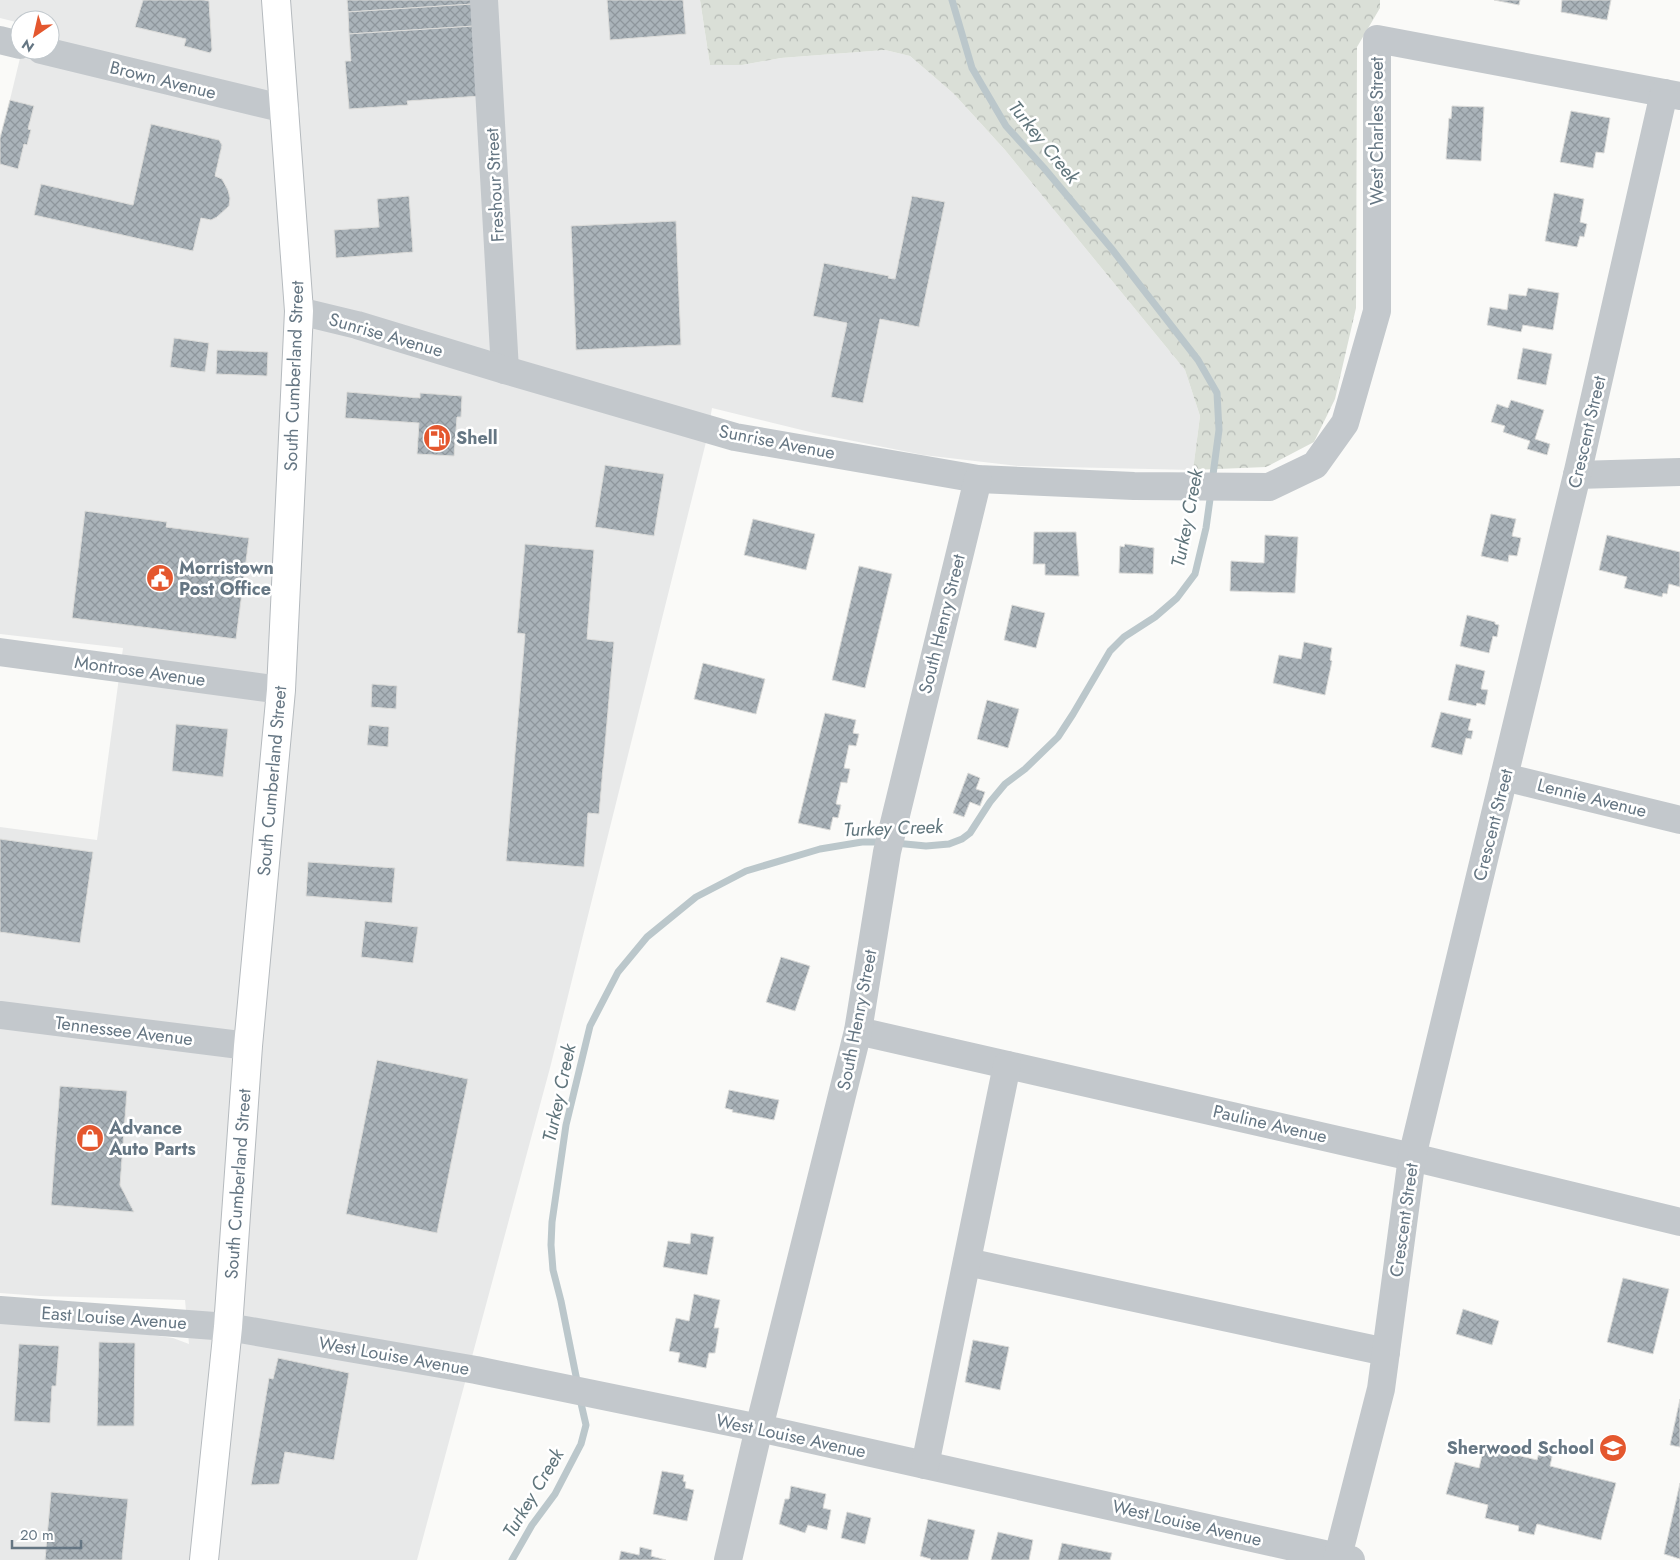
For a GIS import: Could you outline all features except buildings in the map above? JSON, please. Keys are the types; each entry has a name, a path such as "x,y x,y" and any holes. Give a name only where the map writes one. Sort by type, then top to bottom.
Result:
{"main road":[{"name":"South Cumberland Street","path":"204,1560 228,1327 248,1046 280,690 299,311 276,0"}],"street":[{"name":"Freshour Street","path":"484,0 505,370"},
{"name":"West Charles Street","path":"1269,487 1315,465 1345,423 1377,311 1377,39 1672,95"},
{"name":"Brown Avenue","path":"60,54 285,109"},
{"name":"Crescent Street","path":"1342,1559 1381,1389 1412,1157 1577,475 1672,95"},
{"name":"Sunrise Avenue","path":"299,311 357,325 735,437 978,479 1125,486 1269,487"},
{"path":"1577,475 1680,472"},
{"name":"South Henry Street","path":"728,1560 858,1031 887,852 978,479"},
{"name":"Montrose Avenue","path":"0,652 280,690"},
{"name":"Lennie Avenue","path":"1504,777 1680,820"},
{"name":"Tennessee Avenue","path":"0,1015 248,1046"},
{"name":"Pauline Avenue","path":"858,1031 1412,1157 1680,1222"},
{"path":"925,1465 1007,1065"},
{"path":"967,1262 1386,1352"},
{"name":"East Louise Avenue","path":"0,1310 228,1327"},
{"name":"West Louise Avenue","path":"228,1327 476,1370 759,1428 1342,1559"}],"shaded area":[{"path":"0,0 700,0 710,65 742,65 781,58 885,50 910,56 954,94 1005,150 1185,370 1200,416 1193,470 1019,466 923,455 814,433 712,408 707,438 550,1068 417,1560 0,1560 0,1322 128,1332 173,1338 189,1344 185,1300 0,1293 0,827 97,840 123,648 0,634 0,141 20,60 60,60 60,10 10,10 10,20 0,18"}],"green space":[{"path":"700,0 1380,0 1380,8 1357,47 1356,308 1335,399 1314,442 1266,467 1193,470 1200,416 1185,370 1005,150 954,94 910,56 885,50 781,58 742,65 710,65"}],"waterway":[{"name":"Turkey Creek","path":"952,0 972,68 1006,126 1111,248 1198,360 1217,393 1219,430 1212,482"},
{"name":"Turkey Creek","path":"895,843 926,846 949,844 962,839 970,833 990,802 1005,784 1025,769 1058,737 1110,651 1124,637 1155,617 1177,598 1195,574 1206,528 1211,492"},
{"name":"Turkey Creek","path":"578,1386 553,1270 552,1222 566,1125 590,1026 618,972 647,937 696,897 746,871 820,849 862,842 885,842"},
{"name":"Turkey Creek","path":"512,1560 532,1525 555,1494 581,1444 586,1425 580,1399"}],"place":[{"name":"Shell","path":"437,438"},
{"name":"Morristown Post Office","path":"160,578"},
{"name":"Advance Auto Parts","path":"90,1138"},
{"name":"Sherwood School","path":"1613,1448"}]}
